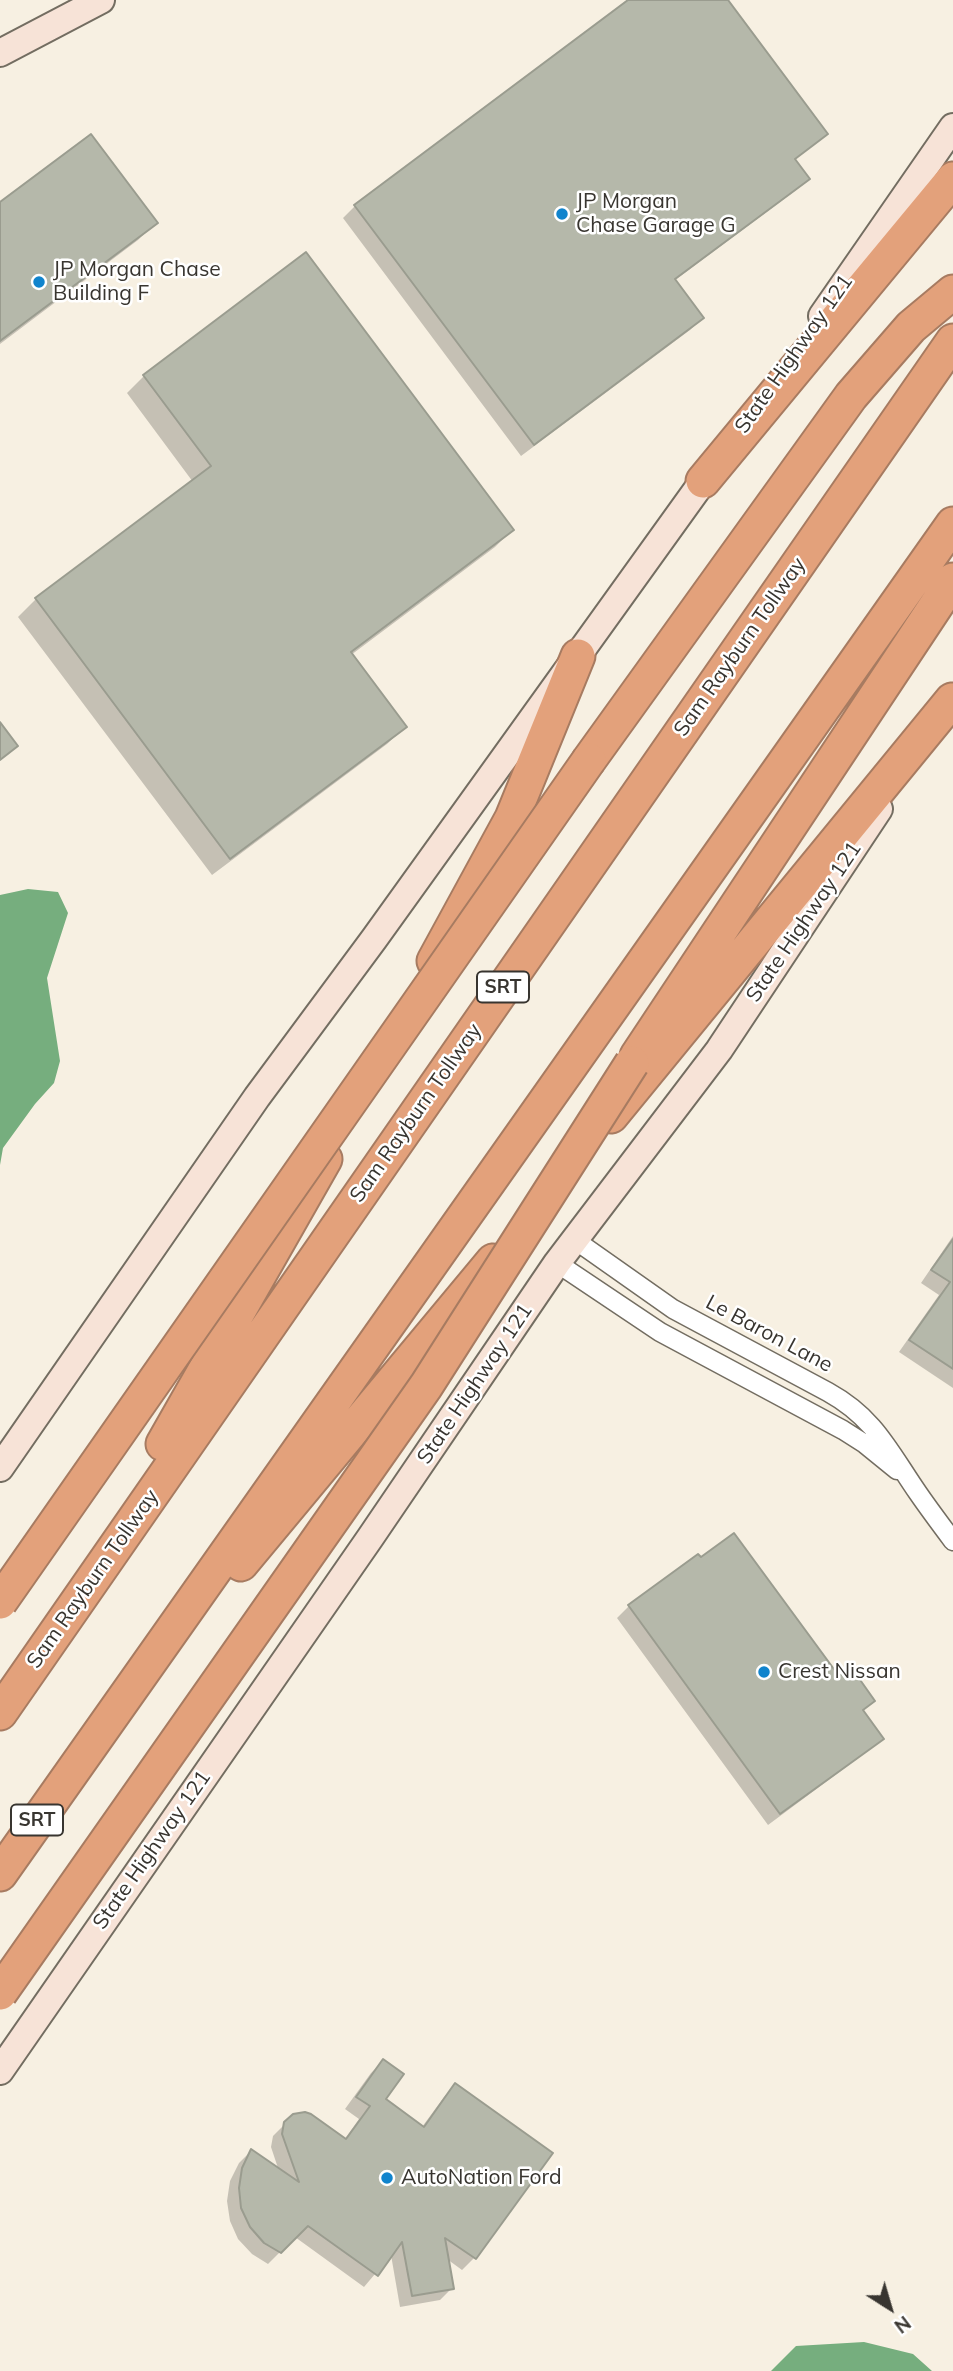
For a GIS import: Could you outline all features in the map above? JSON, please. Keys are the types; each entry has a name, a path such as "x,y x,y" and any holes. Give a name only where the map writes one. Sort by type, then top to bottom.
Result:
{"highway":[{"path":"703,481 953,179"},
{"path":"0,1602 589,760 850,396 911,327 953,292"},
{"name":"Sam Rayburn Tollway","path":"0,1713 953,341"},
{"name":"SRT","path":"0,1874 953,524"},
{"path":"0,1993 426,1386 625,1075 953,580"},
{"path":"54,1634 313,1180 512,818 578,656"},
{"path":"75,1766 953,700"}],"main road":[{"path":"0,53 101,0"},
{"name":"State Highway 121","path":"0,1468 257,1097 578,656 953,127"},
{"name":"State Highway 121","path":"0,2071 378,1527 557,1263 719,1050 953,700"}],"street":[{"name":"Le Baron Lane","path":"575,1240 673,1309 852,1407 881,1436 953,1541"},
{"name":"Le Baron Lane","path":"557,1263 660,1332 865,1444 901,1474 918,1493"}],"shaded area":[{"path":"28,889 58,892 68,913 47,978 60,1061 54,1083 3,1148 0,1165 0,895"},
{"path":"864,2342 913,2354 932,2371 771,2371 796,2346"}],"building":[{"name":"JP Morgan Chase Garage G","path":"628,0 728,0 828,134 795,159 810,179 675,279 704,318 534,445 354,205"},
{"name":"JP Morgan Chase Building F","path":"91,134 158,223 0,341 0,202"},
{"path":"306,252 514,530 351,652 407,727 230,859 35,598 211,466 143,375"},
{"path":"0,722 18,746 0,760"},
{"path":"953,1239 953,1369 909,1340 950,1282 931,1270"},
{"name":"Crest Nissan","path":"734,1533 839,1676 851,1667 875,1701 863,1710 884,1739 780,1814 628,1605 698,1554 701,1557"},
{"name":"AutoNation Ford","path":"383,2059 404,2074 386,2099 424,2127 455,2083 553,2153 476,2259 445,2238 454,2289 412,2296 402,2242 378,2276 308,2226 281,2253 264,2243 250,2227 241,2208 239,2188 242,2168 251,2149 299,2182 282,2134 284,2122 293,2114 305,2112 346,2139 370,2106 356,2097"}],"place":[{"name":"JP Morgan Chase Garage G","path":"562,214"},
{"name":"JP Morgan Chase Building F","path":"39,282"},
{"name":"Crest Nissan","path":"764,1672"},
{"name":"AutoNation Ford","path":"387,2178"}]}
